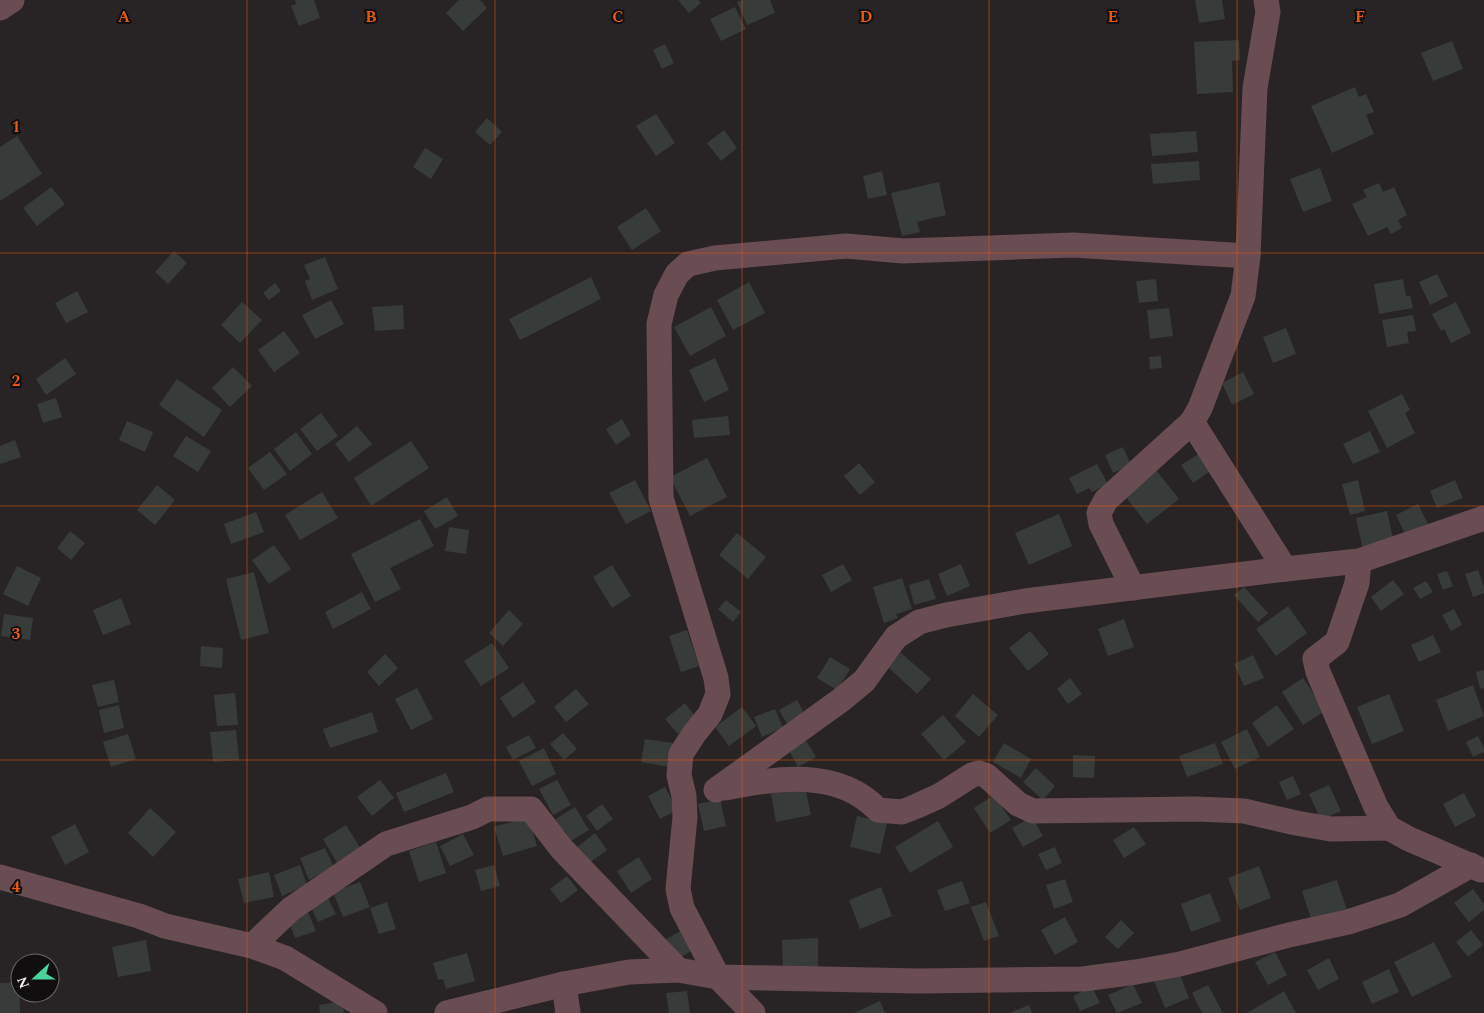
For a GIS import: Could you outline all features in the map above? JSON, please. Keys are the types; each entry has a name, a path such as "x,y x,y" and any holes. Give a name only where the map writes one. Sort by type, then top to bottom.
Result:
{"street":[{"path":"0,8 12,0"},
{"path":"1133,588 1101,524 1099,513 1106,500 1192,422 1200,408 1243,296 1248,256 1255,88 1268,12 1266,0"},
{"path":"753,1013 718,977 682,908 678,889 685,817 684,796 679,775 681,754 710,714 718,694 716,678 662,498 659,324 666,295 677,274 688,264 714,258 846,246 903,251 1073,244 1248,256"},
{"path":"1192,422 1285,569"},
{"path":"716,790 841,700 864,681 896,637 919,622 946,615 1025,601 1359,561 1484,518"},
{"path":"1359,561 1357,583 1337,642 1316,659 1318,672 1376,806 1390,828 1409,839 1477,868"},
{"path":"684,796 762,781 800,779 829,782 852,790 867,798 878,810 902,812 939,796 972,775 979,773 987,776 1018,804 1033,811 1196,809 1244,811 1331,829 1390,828"},
{"path":"252,946 291,909 386,844 472,817 488,809 531,809 562,849 678,970"},
{"path":"447,1013 564,984 629,972 678,970 718,977 919,981 1046,981 1083,979 1136,972 1180,964 1356,919 1400,905 1477,868"},
{"path":"0,877 139,916 165,926 252,946 284,958 375,1013"},
{"path":"564,984 568,1013"}],"building":[{"path":"295,0 314,0 320,18 299,26 291,6 296,4"},
{"path":"459,0 480,0 487,8 463,31 446,13"},
{"path":"678,0 698,0 701,3 689,13"},
{"path":"743,0 770,0 775,13 747,25 737,2"},
{"path":"1195,0 1222,0 1225,19 1199,23"},
{"path":"735,7 746,29 721,41 710,19"},
{"path":"1239,40 1240,60 1232,61 1233,92 1197,94 1194,42"},
{"path":"1452,41 1463,69 1433,81 1421,53"},
{"path":"665,44 674,63 662,69 653,50"},
{"path":"1355,87 1359,97 1366,94 1374,112 1366,115 1374,134 1332,153 1311,106"},
{"path":"656,114 675,143 656,156 636,126"},
{"path":"487,118 502,132 490,145 475,132"},
{"path":"724,130 737,148 721,161 707,143"},
{"path":"1196,131 1198,152 1152,156 1150,134"},
{"path":"17,136 42,174 0,201 0,147"},
{"path":"425,148 443,159 431,179 413,167"},
{"path":"1199,161 1200,180 1153,184 1151,164"},
{"path":"1320,168 1332,201 1303,212 1290,179"},
{"path":"882,171 887,195 868,199 863,176"},
{"path":"939,182 946,215 917,222 920,232 902,236 891,193"},
{"path":"1379,183 1383,192 1394,187 1407,215 1398,220 1402,228 1391,234 1387,227 1368,236 1352,204 1367,197 1363,190"},
{"path":"51,187 65,204 37,226 23,208"},
{"path":"646,208 661,231 632,250 617,227"},
{"path":"174,251 187,263 168,284 155,272"},
{"path":"325,257 338,289 312,300 305,281 310,279 304,265"},
{"path":"1437,274 1448,296 1430,305 1419,282"},
{"path":"591,277 601,299 520,340 509,319"},
{"path":"1156,279 1158,301 1139,303 1136,281"},
{"path":"1403,279 1406,296 1410,296 1413,308 1379,314 1374,284"},
{"path":"749,282 765,313 733,330 717,300"},
{"path":"275,283 281,291 269,300 263,293"},
{"path":"77,291 88,312 66,323 55,303"},
{"path":"331,300 344,324 315,339 302,315"},
{"path":"242,302 262,320 240,343 221,325"},
{"path":"1456,302 1471,333 1451,343 1444,329 1441,331 1432,314"},
{"path":"403,305 404,329 375,331 372,307"},
{"path":"711,307 726,336 690,356 674,327"},
{"path":"1169,308 1173,336 1150,339 1147,310"},
{"path":"1413,315 1416,331 1407,332 1409,343 1387,347 1382,320"},
{"path":"1286,328 1296,354 1273,363 1263,337"},
{"path":"284,331 300,353 274,372 258,350"},
{"path":"1161,356 1162,368 1150,369 1149,357"},
{"path":"65,358 76,374 46,395 36,379"},
{"path":"715,358 729,390 704,402 689,370"},
{"path":"233,367 252,386 230,407 212,388"},
{"path":"1243,372 1254,394 1232,405 1222,383"},
{"path":"177,379 222,410 204,437 159,405"},
{"path":"1402,394 1410,410 1405,413 1415,433 1387,448 1368,411"},
{"path":"56,398 62,417 43,423 37,404"},
{"path":"321,413 338,436 317,451 300,429"},
{"path":"728,416 730,435 694,438 692,420"},
{"path":"622,419 631,435 616,445 606,429"},
{"path":"127,421 153,432 145,452 119,440"},
{"path":"357,426 372,444 349,462 335,444"},
{"path":"1370,431 1380,452 1353,464 1343,444"},
{"path":"296,432 312,454 290,471 274,449"},
{"path":"186,436 211,451 198,472 173,456"},
{"path":"15,440 21,457 0,464 0,446"},
{"path":"411,441 429,468 371,506 354,478"},
{"path":"1123,447 1131,465 1113,473 1105,455"},
{"path":"270,452 287,474 264,490 248,468"},
{"path":"1200,453 1212,470 1193,483 1181,465"},
{"path":"707,458 727,497 690,516 670,477"},
{"path":"859,463 875,482 860,495 844,476"},
{"path":"1097,464 1108,484 1092,492 1089,488 1077,494 1069,478"},
{"path":"1156,470 1179,499 1147,524 1125,496"},
{"path":"635,480 651,511 626,524 609,493"},
{"path":"1358,480 1365,511 1350,515 1342,484"},
{"path":"1455,480 1463,498 1437,508 1430,491"},
{"path":"157,485 175,500 155,525 137,510"},
{"path":"322,492 338,518 300,540 285,515"},
{"path":"447,497 458,516 435,529 424,511"},
{"path":"1418,504 1428,524 1405,534 1396,515"},
{"path":"1387,511 1394,543 1363,550 1356,518"},
{"path":"256,512 264,532 231,544 224,524"},
{"path":"1059,514 1072,546 1029,565 1015,533"},
{"path":"420,519 434,546 390,568 401,589 375,602 351,554"},
{"path":"449,527 469,530 466,554 445,551"},
{"path":"70,531 85,543 71,560 57,548"},
{"path":"737,533 766,557 748,579 719,555"},
{"path":"274,545 291,569 269,584 252,560"},
{"path":"843,564 852,580 831,592 822,575"},
{"path":"961,564 970,586 947,596 938,574"},
{"path":"612,565 631,596 612,608 593,577"},
{"path":"17,566 41,578 28,606 3,594"},
{"path":"1478,570 1484,587 1484,593 1473,597 1465,574"},
{"path":"1447,571 1453,586 1443,590 1437,574"},
{"path":"254,572 269,633 241,640 226,579"},
{"path":"902,578 912,609 896,614 898,618 884,623 873,587"},
{"path":"929,579 936,599 914,605 909,585"},
{"path":"1393,580 1404,594 1381,611 1371,597"},
{"path":"1426,581 1433,592 1420,599 1413,588"},
{"path":"1244,587 1268,613 1258,622 1234,595"},
{"path":"362,592 371,609 333,629 325,612"},
{"path":"121,598 131,624 103,635 93,610"},
{"path":"726,600 741,612 733,622 718,609"},
{"path":"1288,606 1307,633 1276,656 1256,629"},
{"path":"1454,609 1462,625 1451,631 1442,615"},
{"path":"509,610 523,624 503,646 489,633"},
{"path":"4,614 33,618 30,640 1,636"},
{"path":"1124,619 1134,647 1108,656 1098,629"},
{"path":"687,630 699,666 681,672 669,636"},
{"path":"1030,631 1049,654 1028,671 1009,648"},
{"path":"1433,635 1441,652 1419,662 1411,645"},
{"path":"492,643 509,668 481,686 464,661"},
{"path":"201,646 223,648 222,668 200,666"},
{"path":"901,653 931,679 917,694 888,667"},
{"path":"385,654 398,668 379,686 367,672"},
{"path":"1253,655 1264,678 1244,686 1234,664"},
{"path":"830,657 850,669 837,690 817,678"},
{"path":"1484,670 1484,688 1480,689 1476,672"},
{"path":"1070,678 1082,694 1068,704 1057,689"},
{"path":"1303,678 1325,711 1303,725 1282,692"},
{"path":"114,680 119,702 98,707 92,685"},
{"path":"523,682 536,702 513,718 500,698"},
{"path":"1473,685 1484,716 1448,731 1436,700"},
{"path":"417,688 433,719 411,730 395,699"},
{"path":"576,689 589,704 566,722 554,707"},
{"path":"235,693 238,725 217,726 214,695"},
{"path":"973,694 998,715 979,737 955,716"},
{"path":"1389,694 1404,731 1372,744 1357,707"},
{"path":"797,700 805,715 787,724 779,710"},
{"path":"685,703 697,719 678,734 665,719"},
{"path":"119,705 124,728 104,733 99,710"},
{"path":"1277,705 1294,729 1268,747 1252,723"},
{"path":"742,707 756,726 729,746 715,727"},
{"path":"775,709 783,728 762,737 754,717"},
{"path":"372,712 378,732 330,748 323,729"},
{"path":"943,715 966,742 944,760 921,734"},
{"path":"1247,729 1260,757 1235,769 1221,742"},
{"path":"236,730 239,760 213,762 210,732"},
{"path":"563,733 577,749 564,760 550,744"},
{"path":"128,734 136,759 111,767 103,742"},
{"path":"529,735 536,748 513,760 506,747"},
{"path":"1478,736 1484,752 1473,757 1466,742"},
{"path":"645,739 673,743 669,767 641,762"},
{"path":"805,739 816,757 798,767 788,749"},
{"path":"1004,743 1031,759 1021,778 993,762"},
{"path":"1215,743 1223,764 1187,777 1179,756"},
{"path":"544,748 556,774 532,786 519,761"},
{"path":"1073,755 1095,756 1094,778 1073,777"},
{"path":"1036,768 1055,786 1043,800 1023,782"},
{"path":"446,773 454,792 404,812 396,793"},
{"path":"1293,776 1301,794 1287,800 1279,782"},
{"path":"380,780 394,798 372,816 357,797"},
{"path":"557,780 571,805 553,815 539,789"},
{"path":"1329,785 1341,811 1321,820 1309,794"},
{"path":"665,787 677,810 660,819 648,796"},
{"path":"805,787 811,815 776,822 771,794"},
{"path":"1464,793 1476,816 1455,827 1443,804"},
{"path":"994,795 1011,820 990,833 974,808"},
{"path":"720,799 726,826 704,831 698,804"},
{"path":"602,804 613,819 597,831 586,816"},
{"path":"575,807 589,830 571,841 565,831 561,832 554,820"},
{"path":"150,808 176,832 153,857 128,833"},
{"path":"857,816 887,823 880,854 850,847"},
{"path":"528,817 537,846 503,856 494,827"},
{"path":"1032,817 1043,836 1023,847 1012,828"},
{"path":"938,821 953,847 910,873 895,847"},
{"path":"75,824 89,852 65,865 51,837"},
{"path":"346,825 361,849 337,863 323,839"},
{"path":"1134,827 1146,844 1124,858 1113,840"},
{"path":"595,833 607,850 589,863 577,847"},
{"path":"463,834 474,855 450,866 440,846"},
{"path":"436,842 446,873 419,882 409,851"},
{"path":"1055,847 1062,863 1046,870 1038,854"},
{"path":"325,848 334,868 309,880 300,858"},
{"path":"639,857 652,879 631,893 617,871"},
{"path":"300,865 307,885 282,896 274,875"},
{"path":"494,865 500,886 481,891 475,870"},
{"path":"1259,866 1271,898 1240,910 1228,878"},
{"path":"269,872 274,897 244,903 238,879"},
{"path":"567,876 578,890 561,903 550,889"},
{"path":"1065,879 1073,902 1054,909 1046,885"},
{"path":"1337,880 1347,910 1312,922 1302,891"},
{"path":"962,881 970,903 945,911 937,890"},
{"path":"360,882 370,907 343,917 333,892"},
{"path":"881,887 892,916 860,929 849,900"},
{"path":"1473,889 1484,904 1484,910 1469,922 1454,903"},
{"path":"1210,893 1221,921 1191,932 1181,904"},
{"path":"327,896 336,914 318,922 310,905"},
{"path":"387,902 396,929 379,934 370,908"},
{"path":"986,902 999,936 984,941 971,907"},
{"path":"308,912 316,931 295,938 288,920"},
{"path":"1065,917 1078,942 1055,955 1041,930"},
{"path":"1121,920 1134,933 1118,949 1105,937"},
{"path":"684,929 696,948 676,960 665,940"},
{"path":"1471,930 1483,945 1468,957 1456,942"},
{"path":"818,938 818,967 783,968 782,940"},
{"path":"146,940 151,971 118,977 112,947"},
{"path":"1434,942 1452,977 1412,997 1394,962"},
{"path":"1275,952 1287,975 1268,985 1255,962"},
{"path":"467,953 475,981 446,989 443,979 438,980 433,963"},
{"path":"1329,958 1339,979 1318,990 1307,970"},
{"path":"1389,969 1399,992 1372,1004 1362,982"},
{"path":"1179,972 1189,998 1165,1008 1154,981"},
{"path":"10,982 10,1003 20,1003 20,1013 0,1013 0,983"},
{"path":"1133,984 1142,1003 1117,1013 1108,995"},
{"path":"1208,985 1223,1013 1202,1013 1192,993"},
{"path":"1092,987 1100,1003 1080,1011 1073,996"},
{"path":"687,991 690,1013 669,1013 666,993"},
{"path":"1284,991 1296,1013 1247,1013"},
{"path":"342,1001 344,1013 320,1013 319,1005"},
{"path":"880,1001 885,1013 854,1013"},
{"path":"1029,1005 1032,1013 1009,1013"}]}
